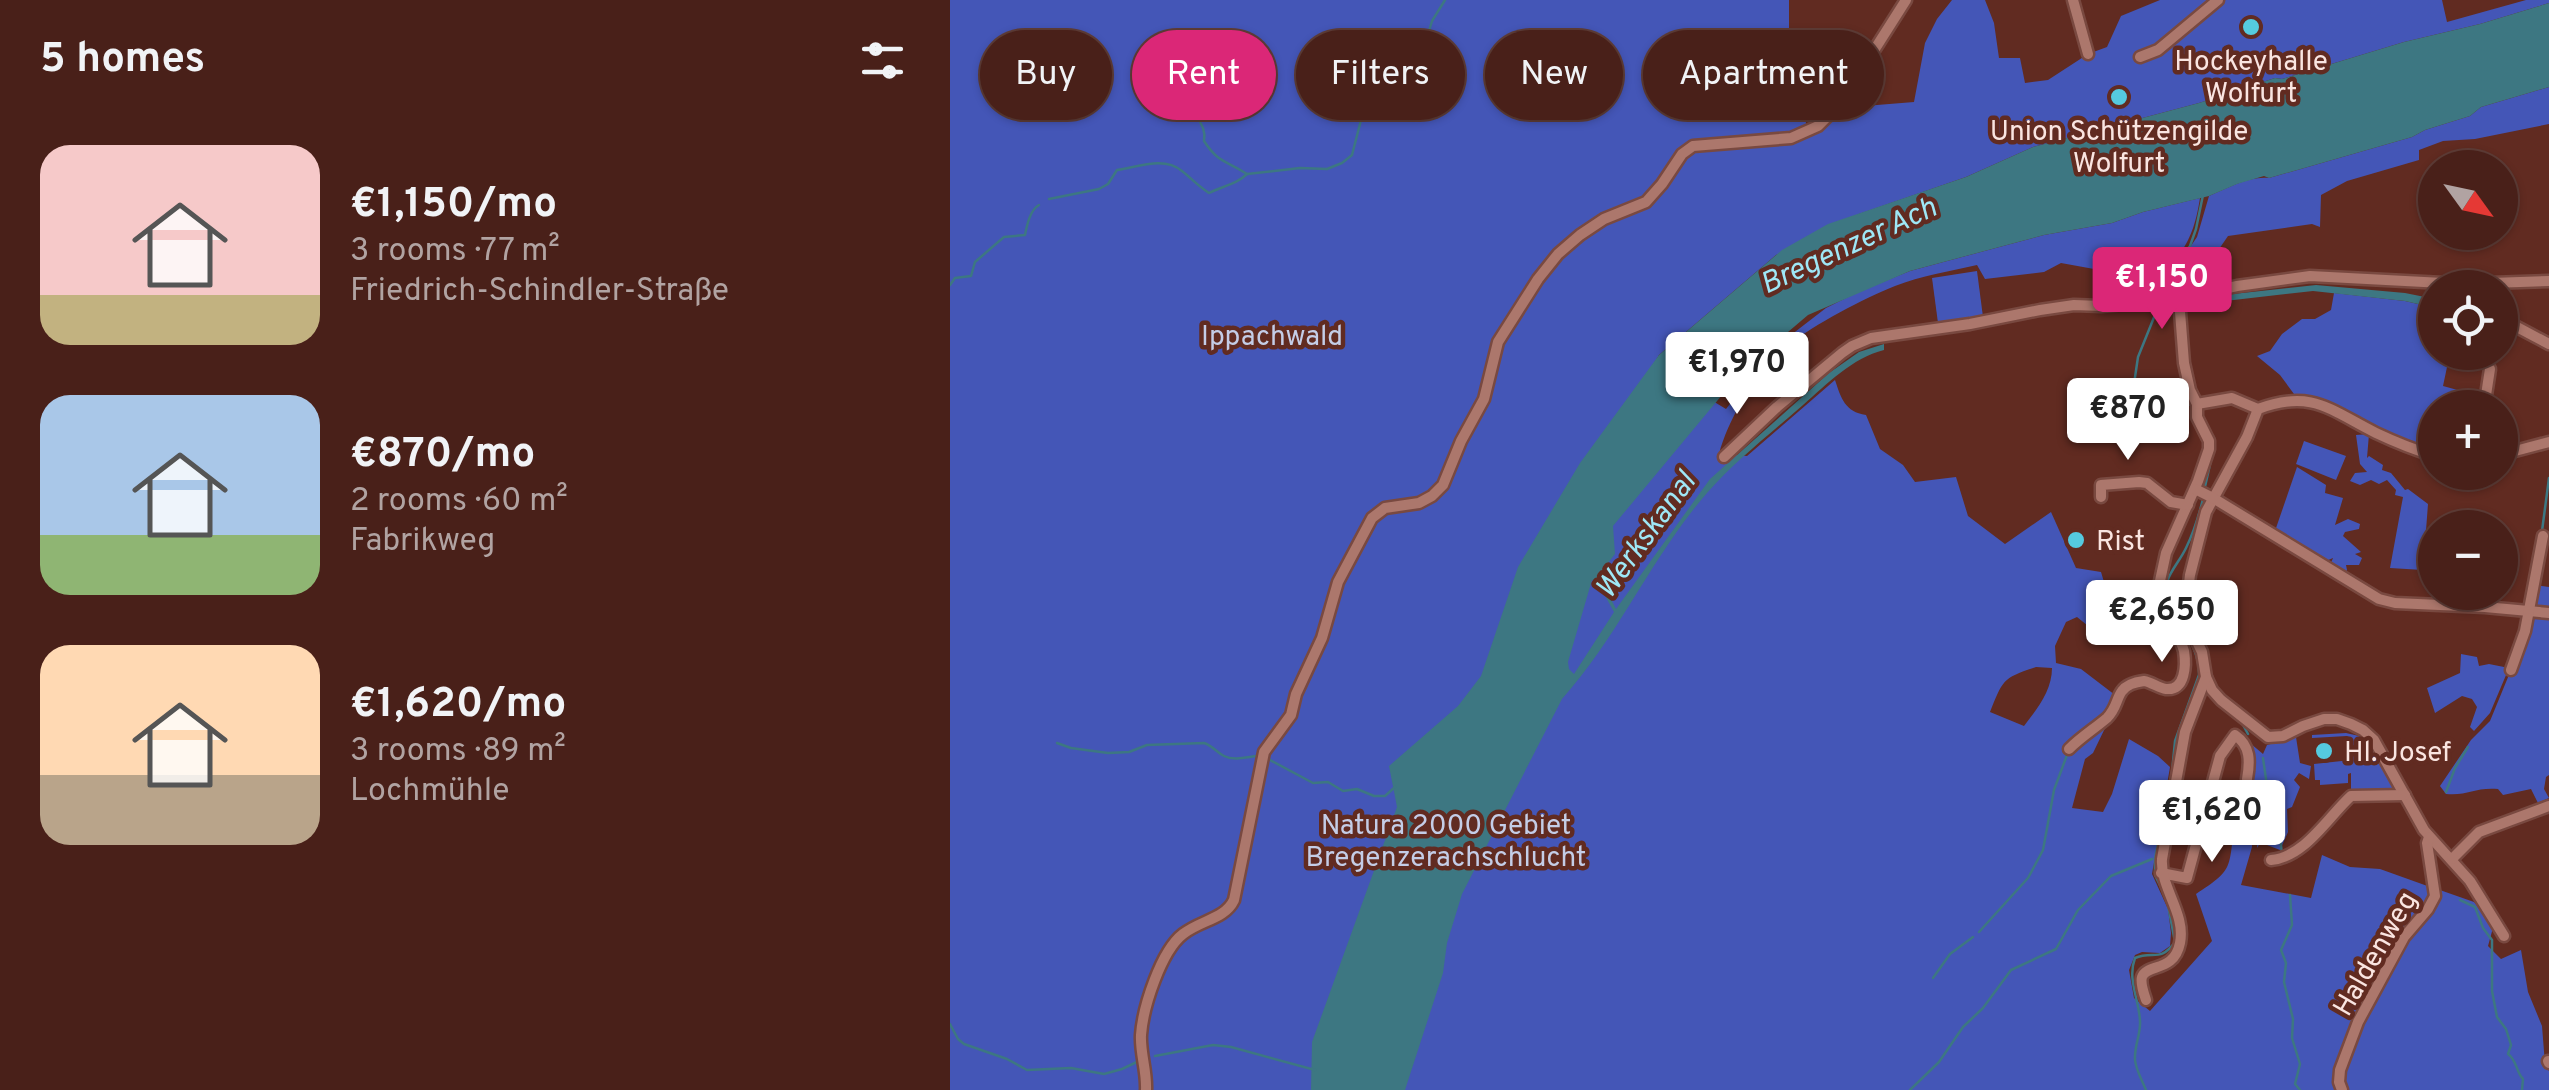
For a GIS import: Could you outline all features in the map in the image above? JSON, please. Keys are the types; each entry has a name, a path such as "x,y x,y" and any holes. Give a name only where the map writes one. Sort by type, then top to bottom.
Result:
{"street":[{"path":"1146,1090 1141,1038 1144,1012 1158,972 1177,938 1201,922 1227,912 1234,900 1264,752 1291,715 1296,694 1322,638 1338,582 1372,518 1385,508 1419,503 1443,485 1484,400 1498,342 1538,279 1558,254 1604,219 1646,202 1682,154 1693,146 1791,138 1818,126 1840,104 1906,0"},
{"path":"2073,0 2088,54"},
{"path":"2140,56 2158,50 2218,0"},
{"path":"1724,456 1777,407 1861,341 2040,310 2179,298 2310,276 2418,283"},
{"path":"2518,283 2549,282"},
{"path":"2069,749 2108,718 2118,705 2120,692 2134,683 2144,680 2165,689 2175,688 2182,681 2183,649 2168,605 2158,590 2172,539 2196,490 2209,441 2184,363 2179,298"},
{"path":"2518,328 2549,344"},
{"path":"2197,408 2232,398 2258,408 2279,401 2312,402 2418,449"},
{"path":"2258,408 2228,472 2211,497 2186,595 2191,629 2212,690 2268,737 2283,736 2324,718 2363,730 2376,744 2428,838 2470,882 2504,936"},
{"path":"2518,451 2549,442"},
{"path":"2101,496 2101,486 2139,482 2171,502 2188,505"},
{"path":"2196,490 2379,598 2549,613"},
{"path":"2511,670 2525,631 2543,536"},
{"path":"2168,605 2186,608"},
{"path":"2146,1000 2142,975 2170,962 2180,946 2182,931 2161,872 2185,732 2206,677"},
{"path":"2161,872 2187,878 2220,756 2235,735 2246,747 2250,762 2247,779"},
{"path":"2271,860 2289,856 2300,848 2351,796 2405,795"},
{"path":"2452,859 2479,832 2549,806"},
{"name":"Haldenweg","path":"2342,1090 2340,1070 2358,1022 2404,937 2435,896 2428,838"}],"green space":[{"path":"950,0 1789,0 1790,30 1643,30 1643,120 1806,120 1807,134 1825,120 1884,120 1884,104 1914,102 1925,43 1952,0 1985,0 1994,23 1999,58 2020,58 2025,83 2048,80 2088,54 2107,47 2121,16 2160,0 2442,0 2447,22 2526,0 2549,0 2480,24 2033,147 1966,177 1859,214 1776,255 1659,355 1653,365 1726,409 1761,358 1826,308 1858,292 1910,271 2200,198 2188,240 2163,277 2061,263 2044,272 1985,279 1977,265 1905,282 1840,312 1788,345 1766,367 1737,410 1719,454 1747,456 1835,380 1849,407 1866,415 1880,449 1903,465 1915,482 1956,477 1968,516 2005,544 2051,512 2076,568 2101,572 2118,628 2103,638 2077,617 2066,622 2055,646 2056,663 2081,669 2115,695 2108,722 2093,753 2085,759 2072,808 2103,812 2129,739 2170,767 2152,874 2168,909 2170,946 2160,953 2135,955 2129,970 2134,998 2150,1011 2212,941 2196,894 2227,867 2234,826 2252,831 2252,847 2241,885 2311,898 2322,855 2350,867 2380,869 2433,888 2431,900 2349,1038 2339,1090 950,1090","holes":["2036,667 2052,668 2039,706 2024,726 1990,712 2001,687 2016,674"]},
{"path":"2549,87 2549,124 2475,139 2443,141 2418,150 2418,160 2347,181 2321,195 2320,227 2312,224 2228,236 2201,282 2173,280 2173,272 2197,237 2209,196 2246,181 2412,137 2470,116 2481,107"},
{"path":"1977,271 1983,317 1938,323 1932,278"},
{"path":"2334,293 2418,304 2418,370 2446,370 2443,386 2458,390 2418,390 2418,447 2317,398 2294,394 2280,375 2257,356 2270,351 2282,334 2302,319 2315,319 2331,310"},
{"path":"2369,434 2367,458 2383,465 2382,470 2391,473 2405,490 2428,504 2428,510 2418,510 2418,570 2390,568 2403,497 2395,495 2396,490 2387,480 2360,485 2350,481 2355,473 2367,472 2360,464 2356,435"},
{"path":"2304,441 2346,456 2336,480 2296,464"},
{"path":"2297,467 2326,485 2325,493 2343,498 2335,525 2348,519 2360,524 2359,529 2343,536 2361,552 2355,554 2362,558 2359,565 2346,565 2344,575 2330,565 2333,558 2326,561 2275,531"},
{"path":"2535,585 2549,587 2549,775 2544,789 2549,798 2538,803 2531,789 2503,795 2498,789 2446,794 2440,786 2471,740 2490,721 2527,631"},
{"path":"2461,654 2477,657 2479,666 2509,668 2490,713 2474,731 2470,727 2477,707 2472,699 2462,696 2435,713 2427,688 2460,673"},
{"path":"2346,733 2372,744 2398,786 2395,792 2355,793 2351,790 2351,773 2348,783 2320,785 2320,780 2315,780 2314,764 2351,760 2351,738 2312,735"},
{"path":"2296,737 2300,763 2311,766 2309,779 2299,773 2294,780 2300,787 2292,807 2287,809 2288,832 2280,850 2267,845 2263,838 2257,848 2259,817 2252,799 2244,738 2263,754 2267,745"},
{"path":"2437,889 2474,902 2494,924 2488,946 2501,959 2521,950 2528,992 2542,1026 2549,1090 2344,1090 2341,1072 2347,1050 2387,969"}],"water":[{"name":"Bregenzer Ach","path":"2549,3 2549,87 2481,107 2470,116 2412,137 2269,178 2264,176 2209,196 1910,271 1808,315 1742,371 1613,526 1615,554 1605,567 1604,585 1616,609 1710,479 1829,373 1859,352 1884,344 1884,350 1861,359 1831,380 1707,493 1669,543 1601,650 1562,699 1462,894 1447,943 1443,973 1405,1090 1311,1090 1312,1042 1397,807 1389,766 1458,706 1481,676 1518,567 1580,463 1659,355 1782,250 1828,224 1966,177 2033,147","holes":["1592,580 1614,612 1574,674 1568,662"]},
{"path":"2316,285 2405,293 2418,296 2418,304 2313,291 2225,301 2224,295"}],"waterway":[{"path":"1049,199 1099,189 1108,184 1117,170 1151,164 1175,167 1209,193 1247,174 1327,169 1342,163 1352,155 1375,85 1381,77 1406,68 1417,56 1445,0"},
{"path":"1198,120 1204,141 1214,154 1247,174"},
{"path":"2161,297 2171,270 2190,246 2203,195"},
{"path":"950,285 955,278 971,276 975,262 1004,237 1025,235 1031,214 1039,205"},
{"path":"2159,305 2138,357 2134,384 2153,397 2191,405"},
{"path":"2205,423 2214,438 2214,447"},
{"path":"2204,491 2211,460"},
{"path":"2542,531 2549,478"},
{"path":"2168,602 2168,580 2189,542 2203,499"},
{"path":"2146,1090 2135,1060 2140,1021 2133,966 2135,958 2160,954 2175,942 2167,900 2155,875 2155,858 2175,741 2199,675 2194,649 2171,609"},
{"path":"2242,723 2248,734"},
{"path":"1057,743 1108,753 1129,752 1147,745 1204,743 1228,757 1257,756"},
{"path":"2446,792 2468,747"},
{"path":"1979,932 2028,878 2043,850 2054,790 2067,755"},
{"path":"2263,758 2282,854"},
{"path":"1270,760 1313,783 1328,782 1343,791 1357,789 1385,796 1395,787"},
{"path":"1910,1090 1939,1062 2011,970 2056,949 2078,910 2111,876 2152,859"},
{"path":"2290,895 2292,925 2281,950 2286,963 2284,982 2293,1019 2292,1038 2300,1064 2295,1084 2300,1090"},
{"path":"2460,900 2475,907 2492,940 2492,991 2497,1017 2506,1029 2511,1045 2508,1054 2523,1079 2522,1090"},
{"path":"1933,978 1950,954 1973,937"},
{"path":"950,1024 964,1044 1027,1070 1071,1068 1104,1074 1139,1061"},
{"path":"1155,1056 1213,1045 1315,1070"}],"place":[{"name":"Hockeyhalle Wolfurt","path":"2251,27"},
{"name":"Union Schützengilde Wolfurt","path":"2119,97"},
{"name":"Rist","path":"2076,540"},
{"name":"Hl. Josef","path":"2324,751"}],"park label":[{"name":"Ippachwald","path":"1272,335"},
{"name":"Natura 2000 Gebiet Bregenzerachschlucht","path":"1446,840"}],"water label":[{"name":"Werkskanal","path":"1645,535"}]}
